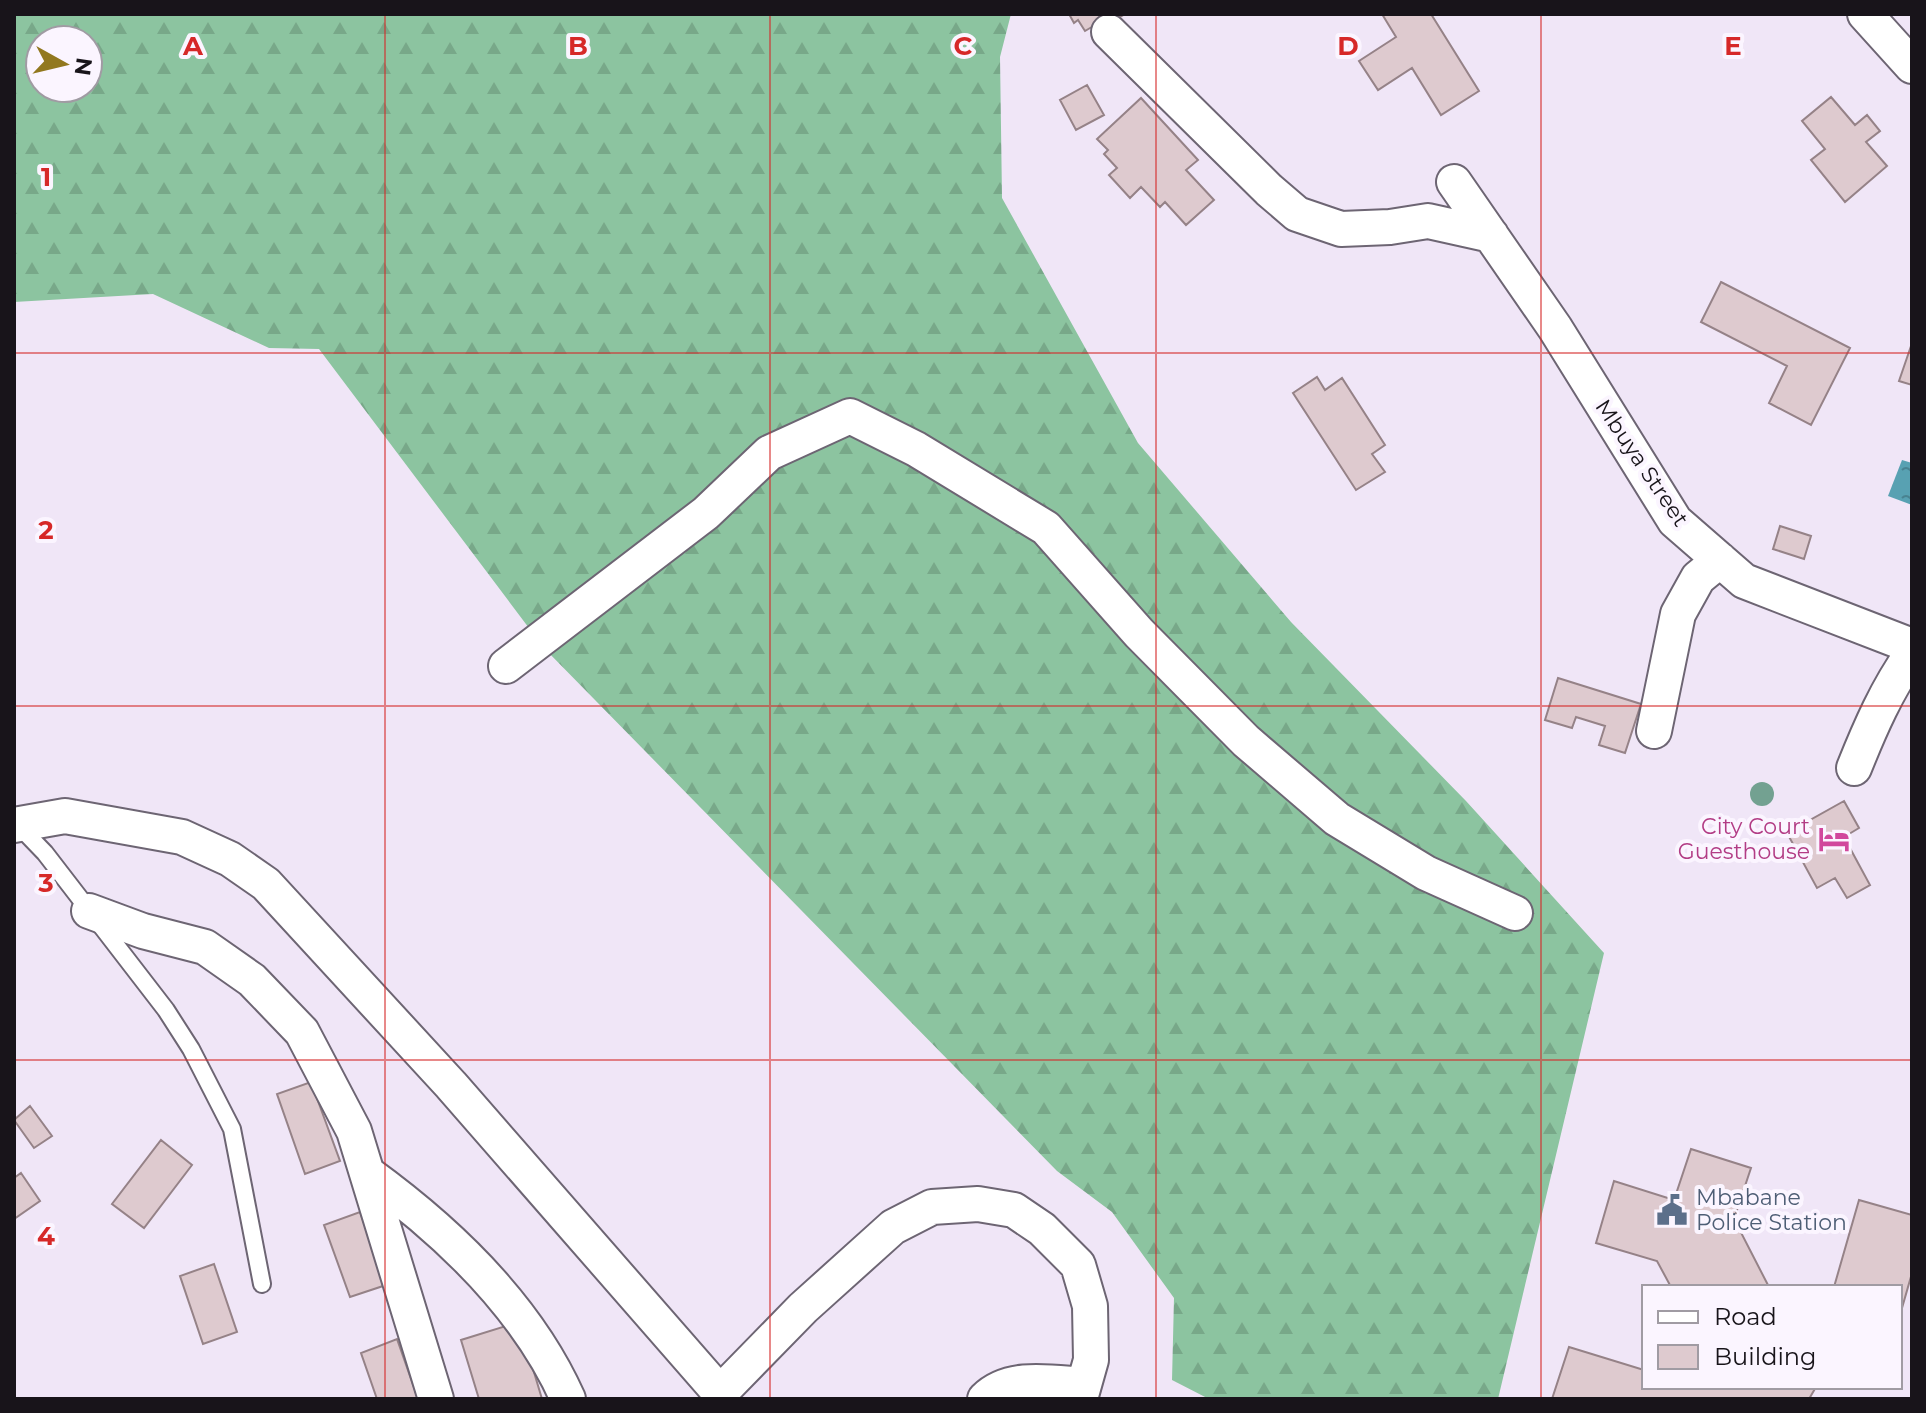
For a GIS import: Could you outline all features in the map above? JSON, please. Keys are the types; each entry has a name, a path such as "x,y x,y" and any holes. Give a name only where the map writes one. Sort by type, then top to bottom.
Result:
{"street":[{"path":"1865,14 1912,66"},
{"path":"1109,32 1297,214 1341,229 1390,227 1428,221 1491,235"},
{"name":"Mbuya Street","path":"1454,182 1555,328 1675,521 1744,581 1912,646"},
{"path":"506,666 706,513 769,453 850,416 916,449 1046,528 1139,633 1246,741 1337,819 1426,873 1515,913"},
{"path":"1654,731 1678,614 1698,578 1720,560"},
{"path":"1854,768 1867,734 1896,677 1912,654"},
{"path":"16,825 65,816 182,837 230,859 266,884 451,1085 723,1396 803,1308 893,1227 932,1207 978,1204 1014,1210 1042,1229 1078,1265 1090,1306 1091,1360 1082,1392 1022,1382 991,1393 985,1399"},
{"path":"89,911 143,931 205,947 252,980 302,1032 354,1131 436,1399"},
{"path":"367,1173 416,1208 488,1278 554,1367 568,1399"}],"lane":[{"path":"16,825 45,853 166,1010 191,1049 232,1129 262,1284"}],"green space":[{"path":"14,14 1011,14 1000,57 1002,198 1138,443 1291,622 1466,801 1604,953 1498,1399 1209,1399 1172,1380 1174,1298 1112,1212 1057,1171 544,648 319,349 269,348 153,294 14,302"}],"water":[{"path":"1902,460 1912,463 1912,505 1888,496"}],"building":[{"path":"1069,14 1125,14 1105,26 1102,21 1085,31 1078,20 1074,23"},
{"path":"1382,14 1431,14 1479,91 1441,115 1412,68 1378,90 1359,61 1396,37"},
{"path":"1087,85 1104,115 1076,130 1060,100"},
{"path":"1831,97 1855,125 1867,115 1880,131 1866,142 1887,166 1845,202 1811,160 1825,149 1802,121"},
{"path":"1141,98 1198,160 1186,170 1214,200 1186,225 1165,202 1160,207 1141,187 1130,198 1109,175 1117,168 1104,154 1108,150 1097,139"},
{"path":"1721,282 1850,348 1811,425 1769,403 1787,366 1701,322"},
{"path":"1912,347 1912,385 1899,381"},
{"path":"1317,377 1325,390 1342,378 1385,445 1372,454 1385,472 1356,490 1293,393"},
{"path":"1780,526 1811,536 1804,559 1773,549"},
{"path":"1558,678 1641,704 1625,753 1599,745 1605,726 1576,717 1572,728 1545,720"},
{"path":"1844,801 1859,828 1844,837 1870,885 1847,898 1835,878 1817,888 1787,833"},
{"path":"311,1082 340,1161 305,1174 277,1094"},
{"path":"30,1106 52,1136 34,1148 14,1120"},
{"path":"161,1140 192,1165 144,1228 112,1204"},
{"name":"Mbabane Police Station","path":"1691,1149 1751,1168 1734,1219 1768,1285 1670,1285 1657,1261 1596,1243 1614,1181 1674,1200"},
{"path":"21,1173 40,1201 14,1219 14,1178"},
{"name":"Mbabane Police Station","path":"1859,1200 1912,1215 1912,1273 1902,1308 1902,1285 1835,1285"},
{"path":"360,1212 386,1285 350,1297 324,1225"},
{"path":"214,1264 237,1332 203,1344 180,1276"},
{"path":"519,1322 542,1399 479,1399 461,1340"},
{"path":"397,1339 418,1399 377,1399 361,1353"},
{"path":"1569,1347 1642,1369 1642,1389 1815,1389 1809,1399 1552,1399"}],"place":[{"name":"City Court Guesthouse","path":"1834,839"},
{"name":"Mbabane Police Station","path":"1672,1210"}]}
